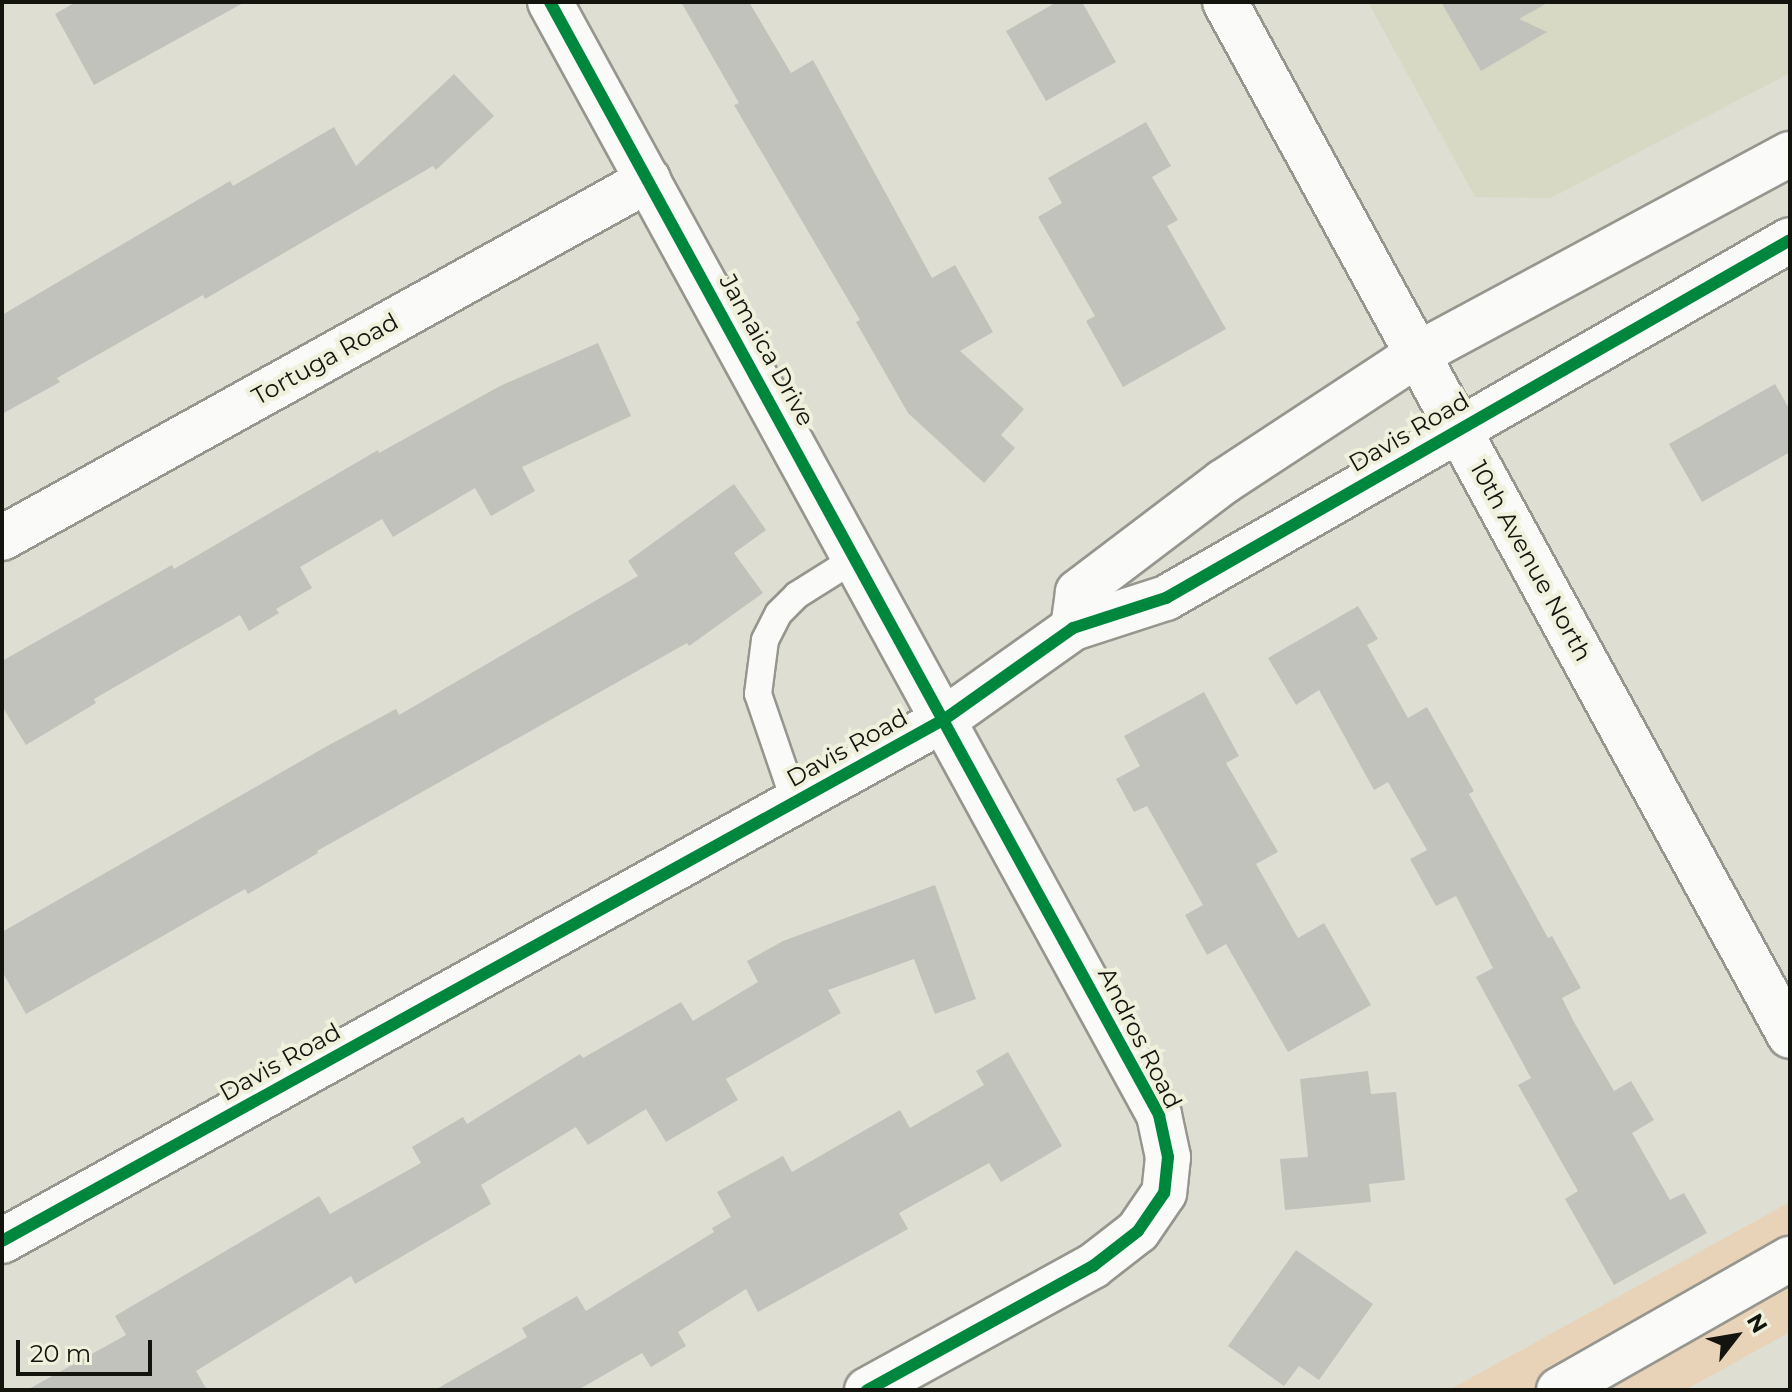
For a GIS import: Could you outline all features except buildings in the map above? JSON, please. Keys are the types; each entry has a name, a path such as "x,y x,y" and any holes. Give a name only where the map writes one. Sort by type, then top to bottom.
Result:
{"street":[{"name":"Jamaica Drive","path":"550,2 945,719"},
{"name":"10th Avenue North","path":"1225,2 1790,1036"},
{"path":"1073,628 1078,592 1223,482 1418,354 1790,154"},
{"name":"Tortuga Road","path":"2,538 648,180"},
{"name":"Davis Road","path":"2,1241 945,719 1073,628 1166,598 1790,240"},
{"name":"Andros Road","path":"867,1390 1104,1257 1138,1231 1164,1193 1168,1157 1159,1115 945,719"},
{"path":"1559,1390 1790,1259"}],"lane":[{"path":"795,802 758,694 765,640 779,613 797,595 856,558"}],"shaded area":[{"path":"1368,2 1790,2 1790,73 1551,198 1475,197"},
{"path":"1790,1202 1790,1332 1685,1390 1449,1390"}],"cycle path":[{"path":"550,2 1159,1115 1168,1157 1164,1193 1138,1231 1093,1266 867,1390"},
{"path":"2,1241 945,719 1073,628 1166,598 1790,240"}]}
